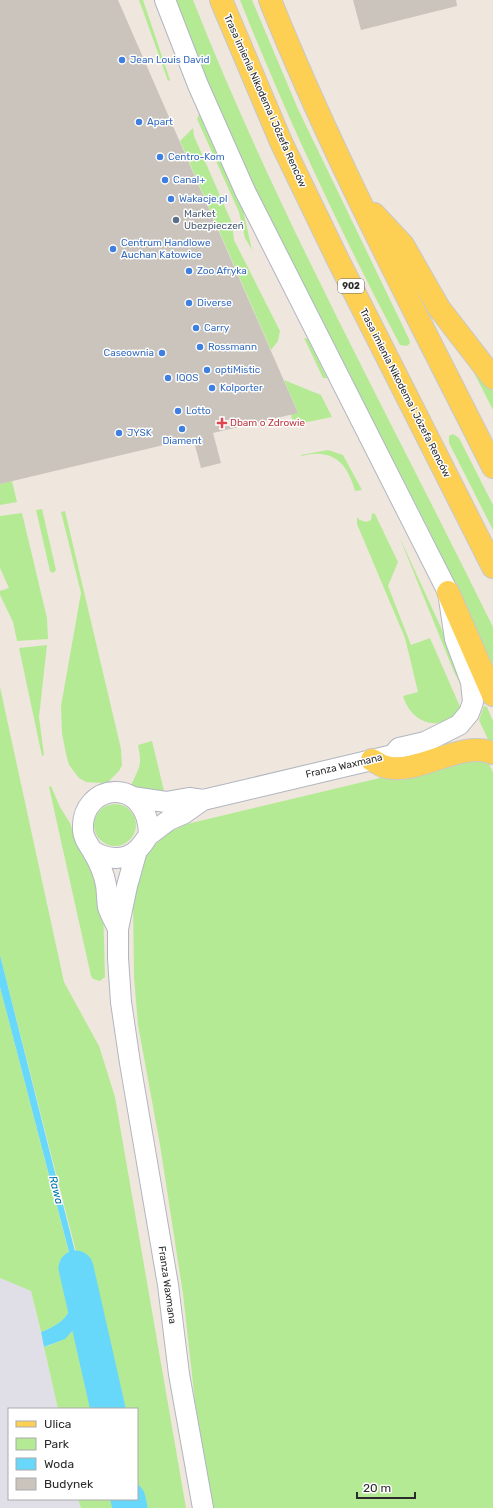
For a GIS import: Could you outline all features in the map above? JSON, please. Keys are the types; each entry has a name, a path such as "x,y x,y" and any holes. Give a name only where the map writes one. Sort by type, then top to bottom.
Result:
{"main road":[{"name":"Trasa imienia Nikodema i Józefa Renców","path":"221,0 288,155 493,567"},
{"path":"270,0 295,61 357,196 493,467"},
{"path":"357,196 403,245 440,308 493,378"},
{"path":"448,592 493,695"},
{"path":"372,760 384,766 397,768 472,750 488,751 493,753"}],"street":[{"name":"Franza Waxmana","path":"165,0 198,85 248,199 448,592 455,639 471,682 473,702 464,719 449,731 425,742 399,748 393,755 203,800"},
{"path":"109,792 121,792 139,801 147,817 143,843 127,886 118,929 108,907 106,883 100,866 86,842 83,830 85,813 91,803 109,792"},
{"path":"132,797 166,802 189,798 203,800"},
{"path":"92,851 101,856 118,859 128,856 169,820 183,814 203,800"},
{"name":"Franza Waxmana","path":"118,929 121,1002 152,1189 179,1374 203,1508"}],"shaded area":[{"path":"0,1278 31,1291 58,1408 8,1408 8,1500 78,1500 81,1508 0,1508"}],"green space":[{"path":"139,0 143,0 170,80 168,81"},
{"path":"176,0 193,0 261,160 298,238 493,627 493,670 428,528 253,186 205,77"},
{"path":"240,0 252,0 298,109 409,339 410,343 407,346 400,345 336,218 277,88"},
{"path":"199,114 243,210 252,250 245,238 239,212 197,119"},
{"path":"193,128 194,136 232,223 234,240 280,331 278,341 271,350 180,141"},
{"path":"304,338 308,339 327,378 323,378"},
{"path":"472,363 493,390 493,410 470,365"},
{"path":"284,380 321,395 332,417 293,425 291,414 298,413"},
{"path":"453,434 459,438 493,505 493,530 449,443 449,436"},
{"path":"328,450 343,455 362,490 355,491 348,472 337,460 322,454 301,455"},
{"path":"12,481 17,502 0,505 0,484"},
{"path":"42,509 56,570 53,573 50,571 36,510"},
{"path":"65,511 121,749 122,765 119,771 108,782 86,782 79,778 69,765 62,733 61,706 81,593 61,512"},
{"path":"22,513 47,618 48,639 17,641 13,622 0,595 0,591 9,588 0,568 0,516"},
{"path":"372,513 375,514 398,562 388,586 411,645 430,638 461,709 453,717 445,721 436,723 420,719 413,714 407,706 403,696 418,692 405,638 357,524 357,517 366,522 371,520"},
{"path":"399,536 454,656 466,695 454,672"},
{"path":"47,645 39,717 44,755 42,756 19,648"},
{"path":"0,687 64,982 99,1046 115,1097 186,1508 134,1508 132,1500 138,1500 138,1408 112,1408 83,1279 0,955"},
{"path":"484,706 487,707 493,721 493,744 490,744 479,720"},
{"path":"152,741 165,795 179,792 177,795 165,797 154,795 133,786 132,783 140,761 138,745"},
{"path":"472,756 485,756 493,772 493,1508 213,1508 195,1402 183,1294 160,1145 138,1025 134,977 133,903 142,864 153,846 170,832 187,824"},
{"path":"51,786 60,807 70,823 78,847 89,864 103,905 105,977 100,981 93,979 91,976 49,787"},
{"path":"111,804 119,804 127,807 133,813 136,825 133,837 127,843 119,846 111,846 103,843 97,837 94,829 94,821 97,813 103,807"},
{"path":"0,987 76,1280 72,1281 74,1301 68,1314 56,1325 41,1332 31,1291 0,1278"},
{"path":"77,1326 86,1340 101,1408 58,1408 44,1347 53,1344 70,1333"},
{"path":"78,1500 120,1500 122,1508 81,1508"}],"water":[{"path":"0,955 90,1311 65,1339 44,1347 41,1332 56,1325 68,1314 74,1301 72,1281 76,1279 0,987"}],"building":[{"name":"Centrum Handlowe Auchan Katowice","path":"0,0 118,0 298,413 213,433 221,463 201,468 193,438 0,484"},
{"path":"353,0 456,0 457,6 361,30"}],"waterway":[{"name":"Rawa","path":"76,1268 108,1408"},
{"name":"Rawa","path":"128,1500 130,1508"}],"place":[{"name":"Jean Louis David","path":"122,60"},
{"name":"Apart","path":"139,122"},
{"name":"Centro-Kom","path":"160,157"},
{"name":"Canal+","path":"165,180"},
{"name":"Wakacje.pl","path":"171,199"},
{"name":"Market Ubezpieczeń","path":"176,220"},
{"name":"Centrum Handlowe Auchan Katowice","path":"113,249"},
{"name":"Zoo Afryka","path":"189,271"},
{"name":"Diverse","path":"189,303"},
{"name":"Carry","path":"196,328"},
{"name":"Rossmann","path":"200,347"},
{"name":"Caseownia","path":"162,353"},
{"name":"optiMistic","path":"207,370"},
{"name":"IQOS","path":"168,378"},
{"name":"Kolporter","path":"212,388"},
{"name":"Lotto","path":"178,411"},
{"name":"Dbam o Zdrowie","path":"222,423"},
{"name":"Diament","path":"182,429"},
{"name":"JYSK","path":"119,433"}]}
